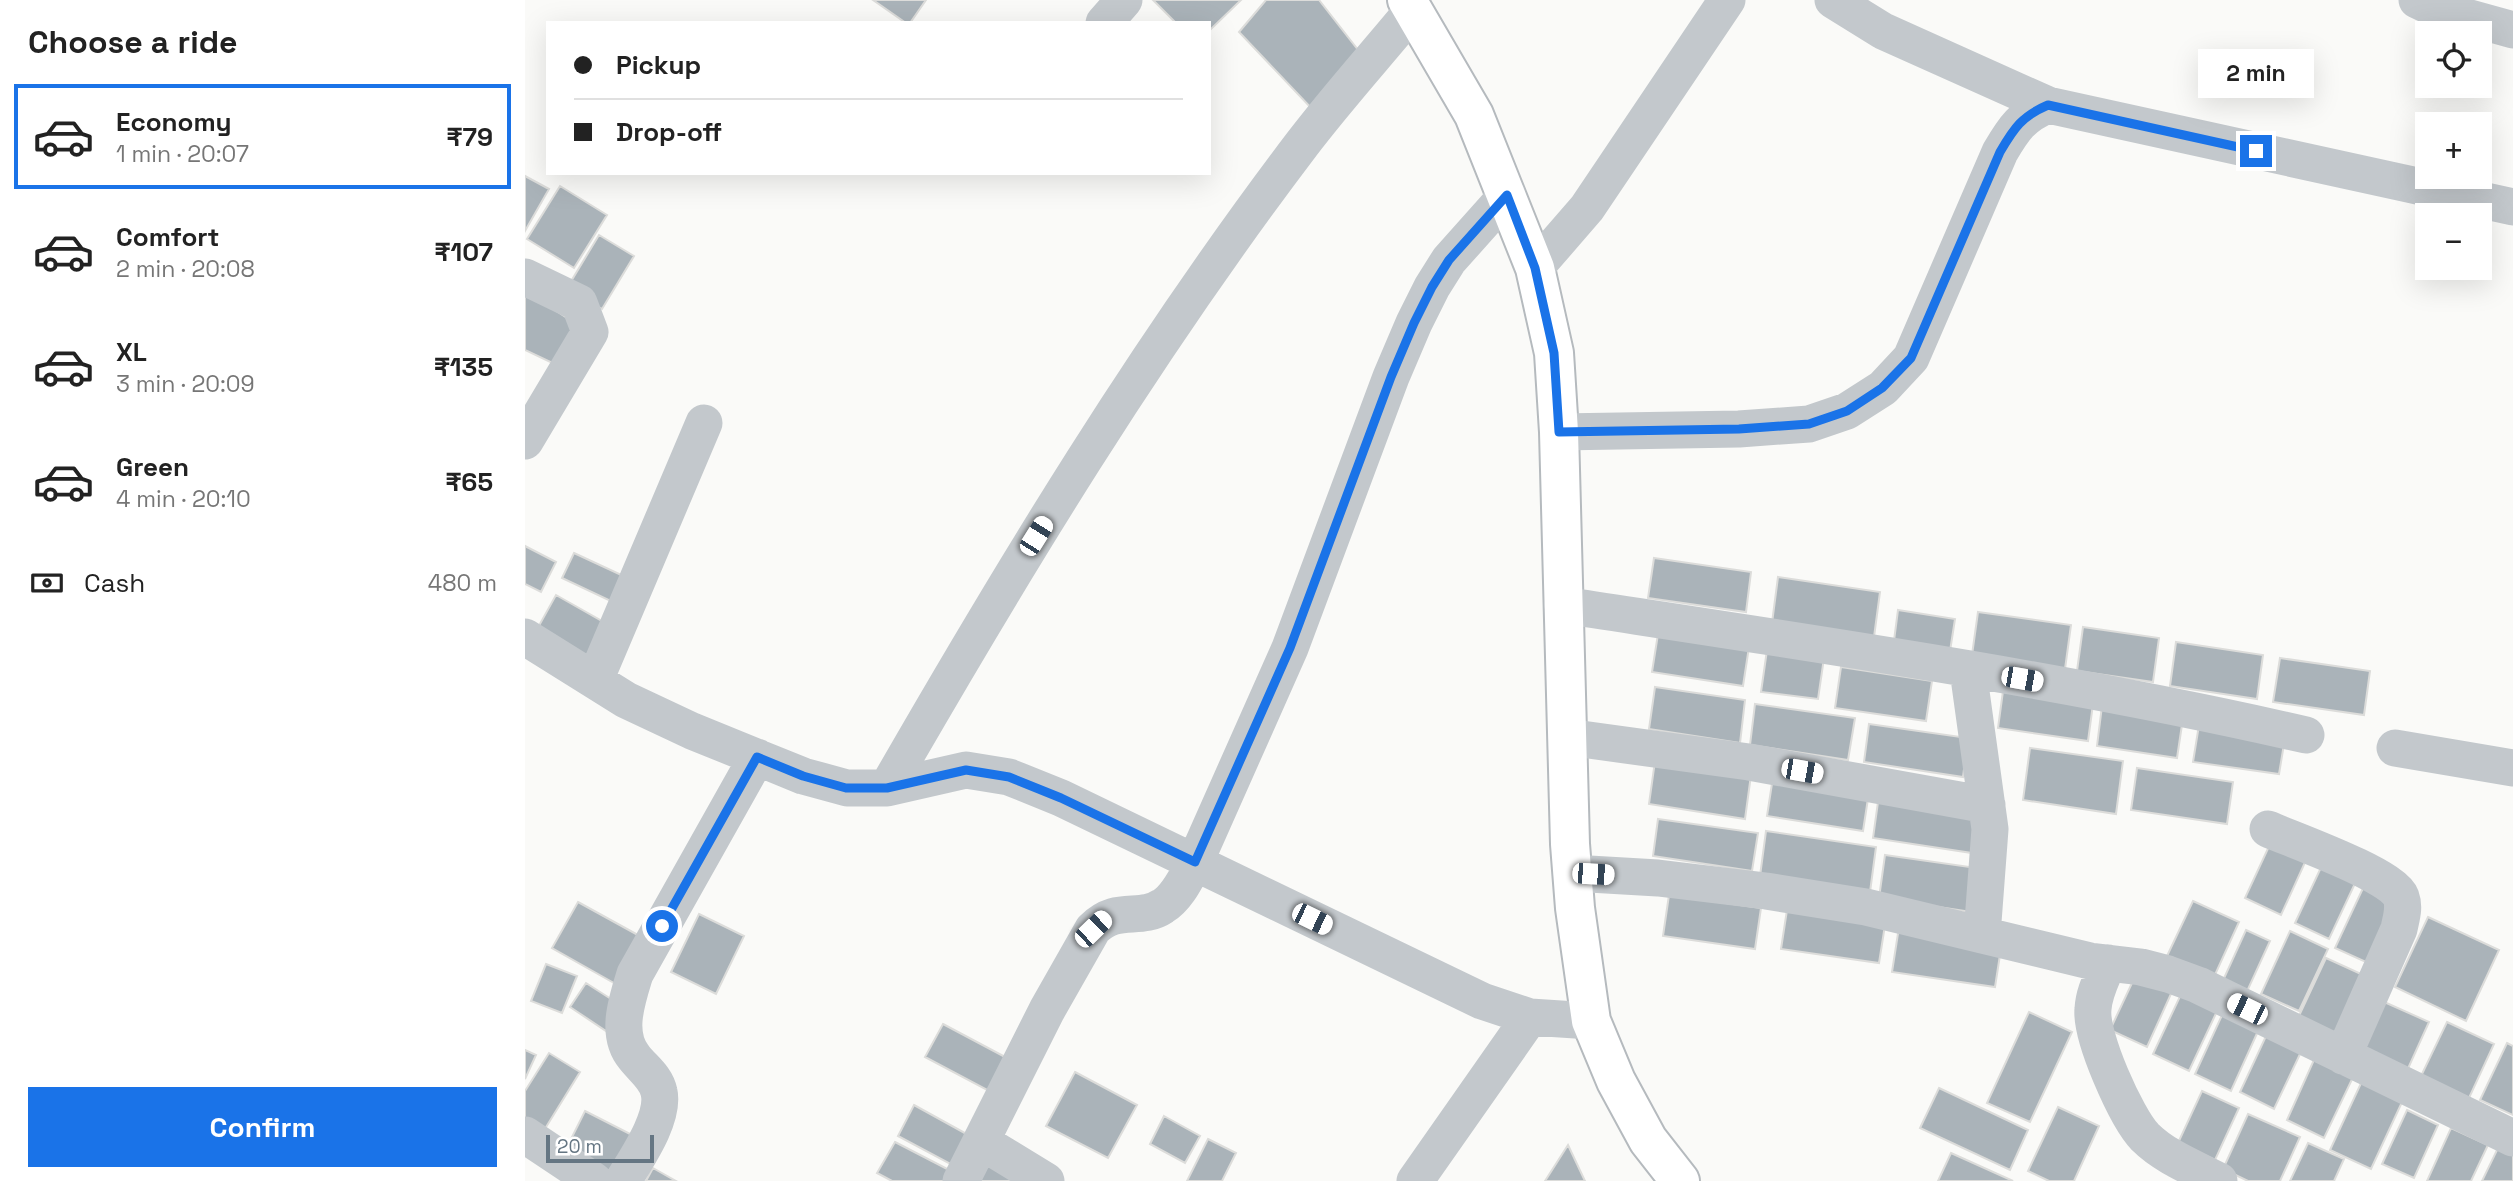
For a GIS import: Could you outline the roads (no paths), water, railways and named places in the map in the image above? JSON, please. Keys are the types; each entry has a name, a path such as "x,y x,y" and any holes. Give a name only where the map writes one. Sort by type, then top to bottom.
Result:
{"main road":[{"path":"1410,5 1474,115 1535,268 1554,353 1559,432 1572,873 1591,1021 1616,1081 1648,1140 1680,1181"}],"street":[{"path":"1106,21 1125,0"},
{"path":"1535,268 1587,208 1727,0"},
{"path":"2417,0 2434,8 2513,30"},
{"path":"1836,1 1883,31 2048,105 2513,207"},
{"path":"887,788 991,606 1145,366 1244,222 1410,5"},
{"path":"1559,432 1739,429 1809,424 1847,411 1874,394 1911,358 2000,152 2013,130 2029,113 2048,105"},
{"path":"961,1181 1047,1010 1093,929 1104,919 1121,914 1143,913 1163,906 1180,888 1195,862 1290,648 1391,377 1414,323 1449,260 1507,195"},
{"path":"525,277 579,303 590,332 525,441"},
{"path":"595,680 704,423"},
{"path":"1563,605 1968,670 2202,711 2306,735"},
{"path":"525,637 637,705 692,731 803,776 846,788 887,788 966,770 1009,777 1061,798 1482,1000 1529,1017 1591,1021"},
{"path":"1968,670 1990,829 1982,935"},
{"path":"1567,737 1749,762 1987,805"},
{"path":"2395,748 2513,768"},
{"path":"622,1181 657,1119 660,1094 654,1079 631,1054 623,1028 626,1000 635,974 757,757"},
{"path":"2268,829 2381,877 2400,895 2403,911 2399,929 2343,1056"},
{"path":"1572,873 1658,878 1866,907 2099,962 2168,974 2198,985 2513,1138"},
{"path":"2099,962 2092,1012 2094,1030 2120,1097 2135,1125 2147,1139 2161,1149 2219,1181"},
{"path":"1415,1181 1529,1017"},
{"path":"525,1135 594,1181"},
{"path":"982,1142 1047,1181"}]}
